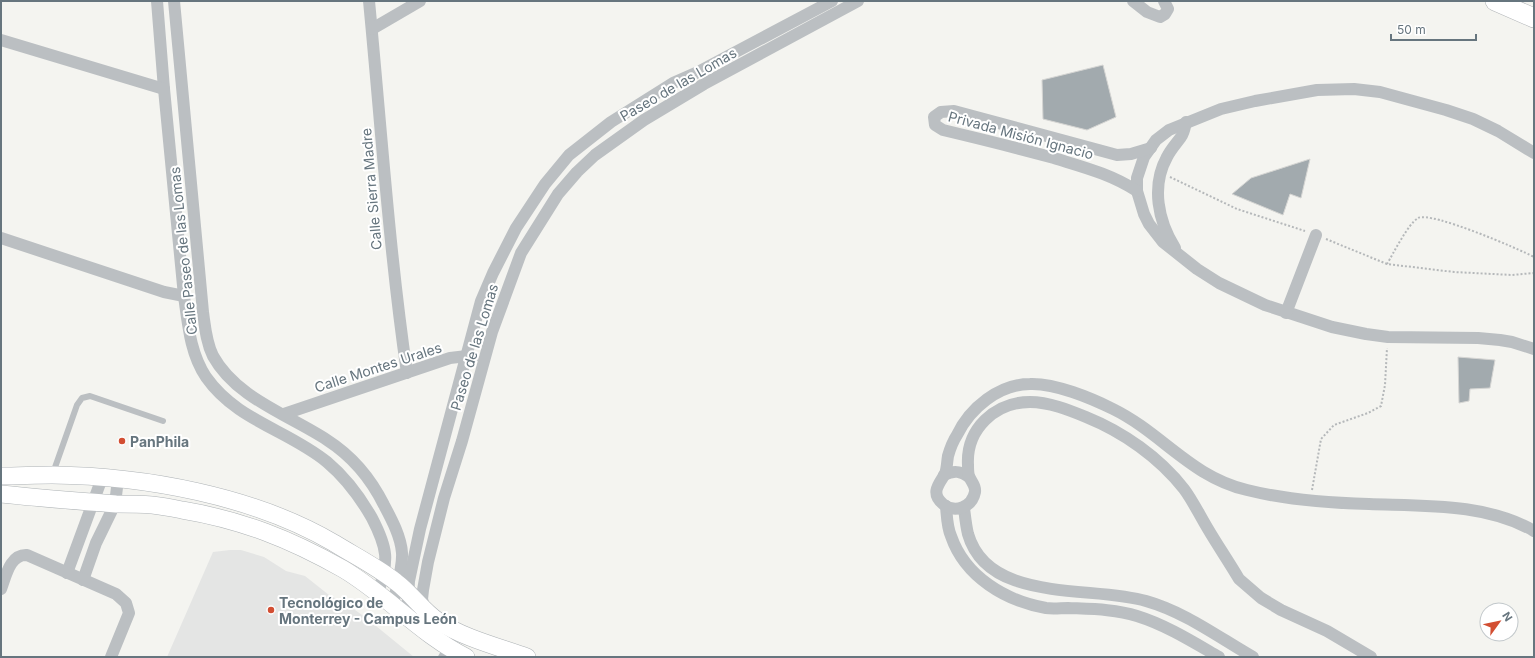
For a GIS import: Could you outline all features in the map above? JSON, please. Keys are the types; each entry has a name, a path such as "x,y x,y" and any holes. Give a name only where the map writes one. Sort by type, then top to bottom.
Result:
{"main road":[{"path":"1495,1 1534,18"},
{"path":"1527,1 1534,4"}],"street":[{"name":"Calle Paseo de las Lomas","path":"157,1 184,296 188,330 193,349 202,370 218,391 240,409 326,461 344,479 362,500 383,543 397,584"},
{"name":"Calle Paseo de las Lomas","path":"174,1 203,312 208,343 221,368 233,380 261,401 327,440 342,451 363,472 377,492 392,521 402,552 402,566 393,604"},
{"name":"Calle Sierra Madre","path":"369,1 392,256 407,373"},
{"path":"372,29 420,1"},
{"name":"Paseo de las Lomas","path":"407,616 397,584 413,561 420,529 481,301 493,273 516,228 545,184 569,155 611,122 673,83 698,72 832,1"},
{"name":"Paseo de las Lomas","path":"426,611 422,599 428,562 444,498 462,441 492,332 521,253 558,194 577,172 595,155 644,120 704,84 858,1"},
{"path":"1133,1 1147,12 1160,17 1165,14 1168,9 1164,1"},
{"path":"1,40 164,89"},
{"path":"698,72 704,84"},
{"path":"1534,153 1498,132 1473,120 1446,110 1395,96 1354,89 1317,90 1220,109 1169,130 1156,140 1150,148 1137,178 1137,191 1144,214 1149,224 1163,242 1197,269 1219,283 1265,305 1332,327 1388,337 1489,339 1512,342 1534,348"},
{"name":"Privada Misión Ignacio","path":"1137,191 1118,180 1099,172 1015,147 944,130 935,125 934,117 941,112 954,111 1118,155 1131,154 1150,148"},
{"path":"1179,255 1167,232 1160,210 1157,192 1160,172 1173,146 1182,136 1186,122"},
{"path":"1286,313 1316,235"},
{"path":"1,238 164,292 184,296"},
{"name":"Calle Montes Urales","path":"284,414 450,358 467,356 484,360"},
{"path":"944,475 950,451 957,434 967,418 980,404 998,392 1011,387 1029,384 1054,387 1095,400 1114,409 1152,433 1201,471 1225,483 1255,492 1310,501 1428,506 1469,510 1505,518 1525,525 1534,531"},
{"path":"969,477 969,447 975,432 981,423 990,415 1003,408 1013,404 1031,402 1071,411 1093,420 1118,432 1147,452 1164,467 1184,489 1239,579 1261,598 1281,610 1327,631 1371,657"},
{"path":"957,471 964,473 969,477 974,484 975,494 971,502 964,508 952,509 946,506 938,497 937,491 940,479 950,472 957,471"},
{"path":"1,476 52,475 110,478 166,485 187,489 256,508 311,531 397,584 426,611 450,628 469,649"},
{"path":"67,573 93,501 110,478"},
{"path":"83,580 96,543 116,504 110,478"},
{"path":"362,500 377,492"},
{"path":"1,494 116,504 153,505 199,513 254,527 281,537 315,553 363,581 407,616 444,652 469,649 527,657"},
{"path":"946,506 947,523 956,548 970,568 994,589 1015,600 1048,608 1100,610 1138,616 1168,628 1219,657"},
{"path":"964,508 969,535 981,559 1008,579 1044,588 1129,596 1146,601 1164,607 1194,621 1253,657"},
{"path":"1,589 15,558 22,555 32,556 116,594 126,602 129,613 111,657"},
{"name":"Calle Paseo de las Lomas","path":"378,593 397,584"}],"lane":[{"path":"52,475 77,405 82,398 90,396 163,421"}],"path":[{"path":"1160,172 1237,209 1316,235 1387,264 1454,272 1512,275 1534,273"},
{"path":"1387,264 1408,229 1416,220 1423,216 1466,228 1534,258"},
{"path":"1310,501 1321,439 1334,424 1368,413 1381,406 1385,384 1388,337"}],"shaded area":[{"name":"Tecnológico de Monterrey - Campus León","path":"241,550 264,557 286,571 305,576 329,595 345,603 365,617 414,657 167,657 213,552"}],"building":[{"path":"1103,65 1116,117 1087,130 1043,119 1042,80"},
{"path":"1310,159 1301,198 1290,194 1283,215 1232,194 1251,178"},
{"path":"1458,357 1495,360 1490,388 1470,389 1469,401 1459,403"}],"place":[{"name":"PanPhila","path":"122,441"},
{"name":"Tecnológico de Monterrey - Campus León","path":"271,610"}]}
